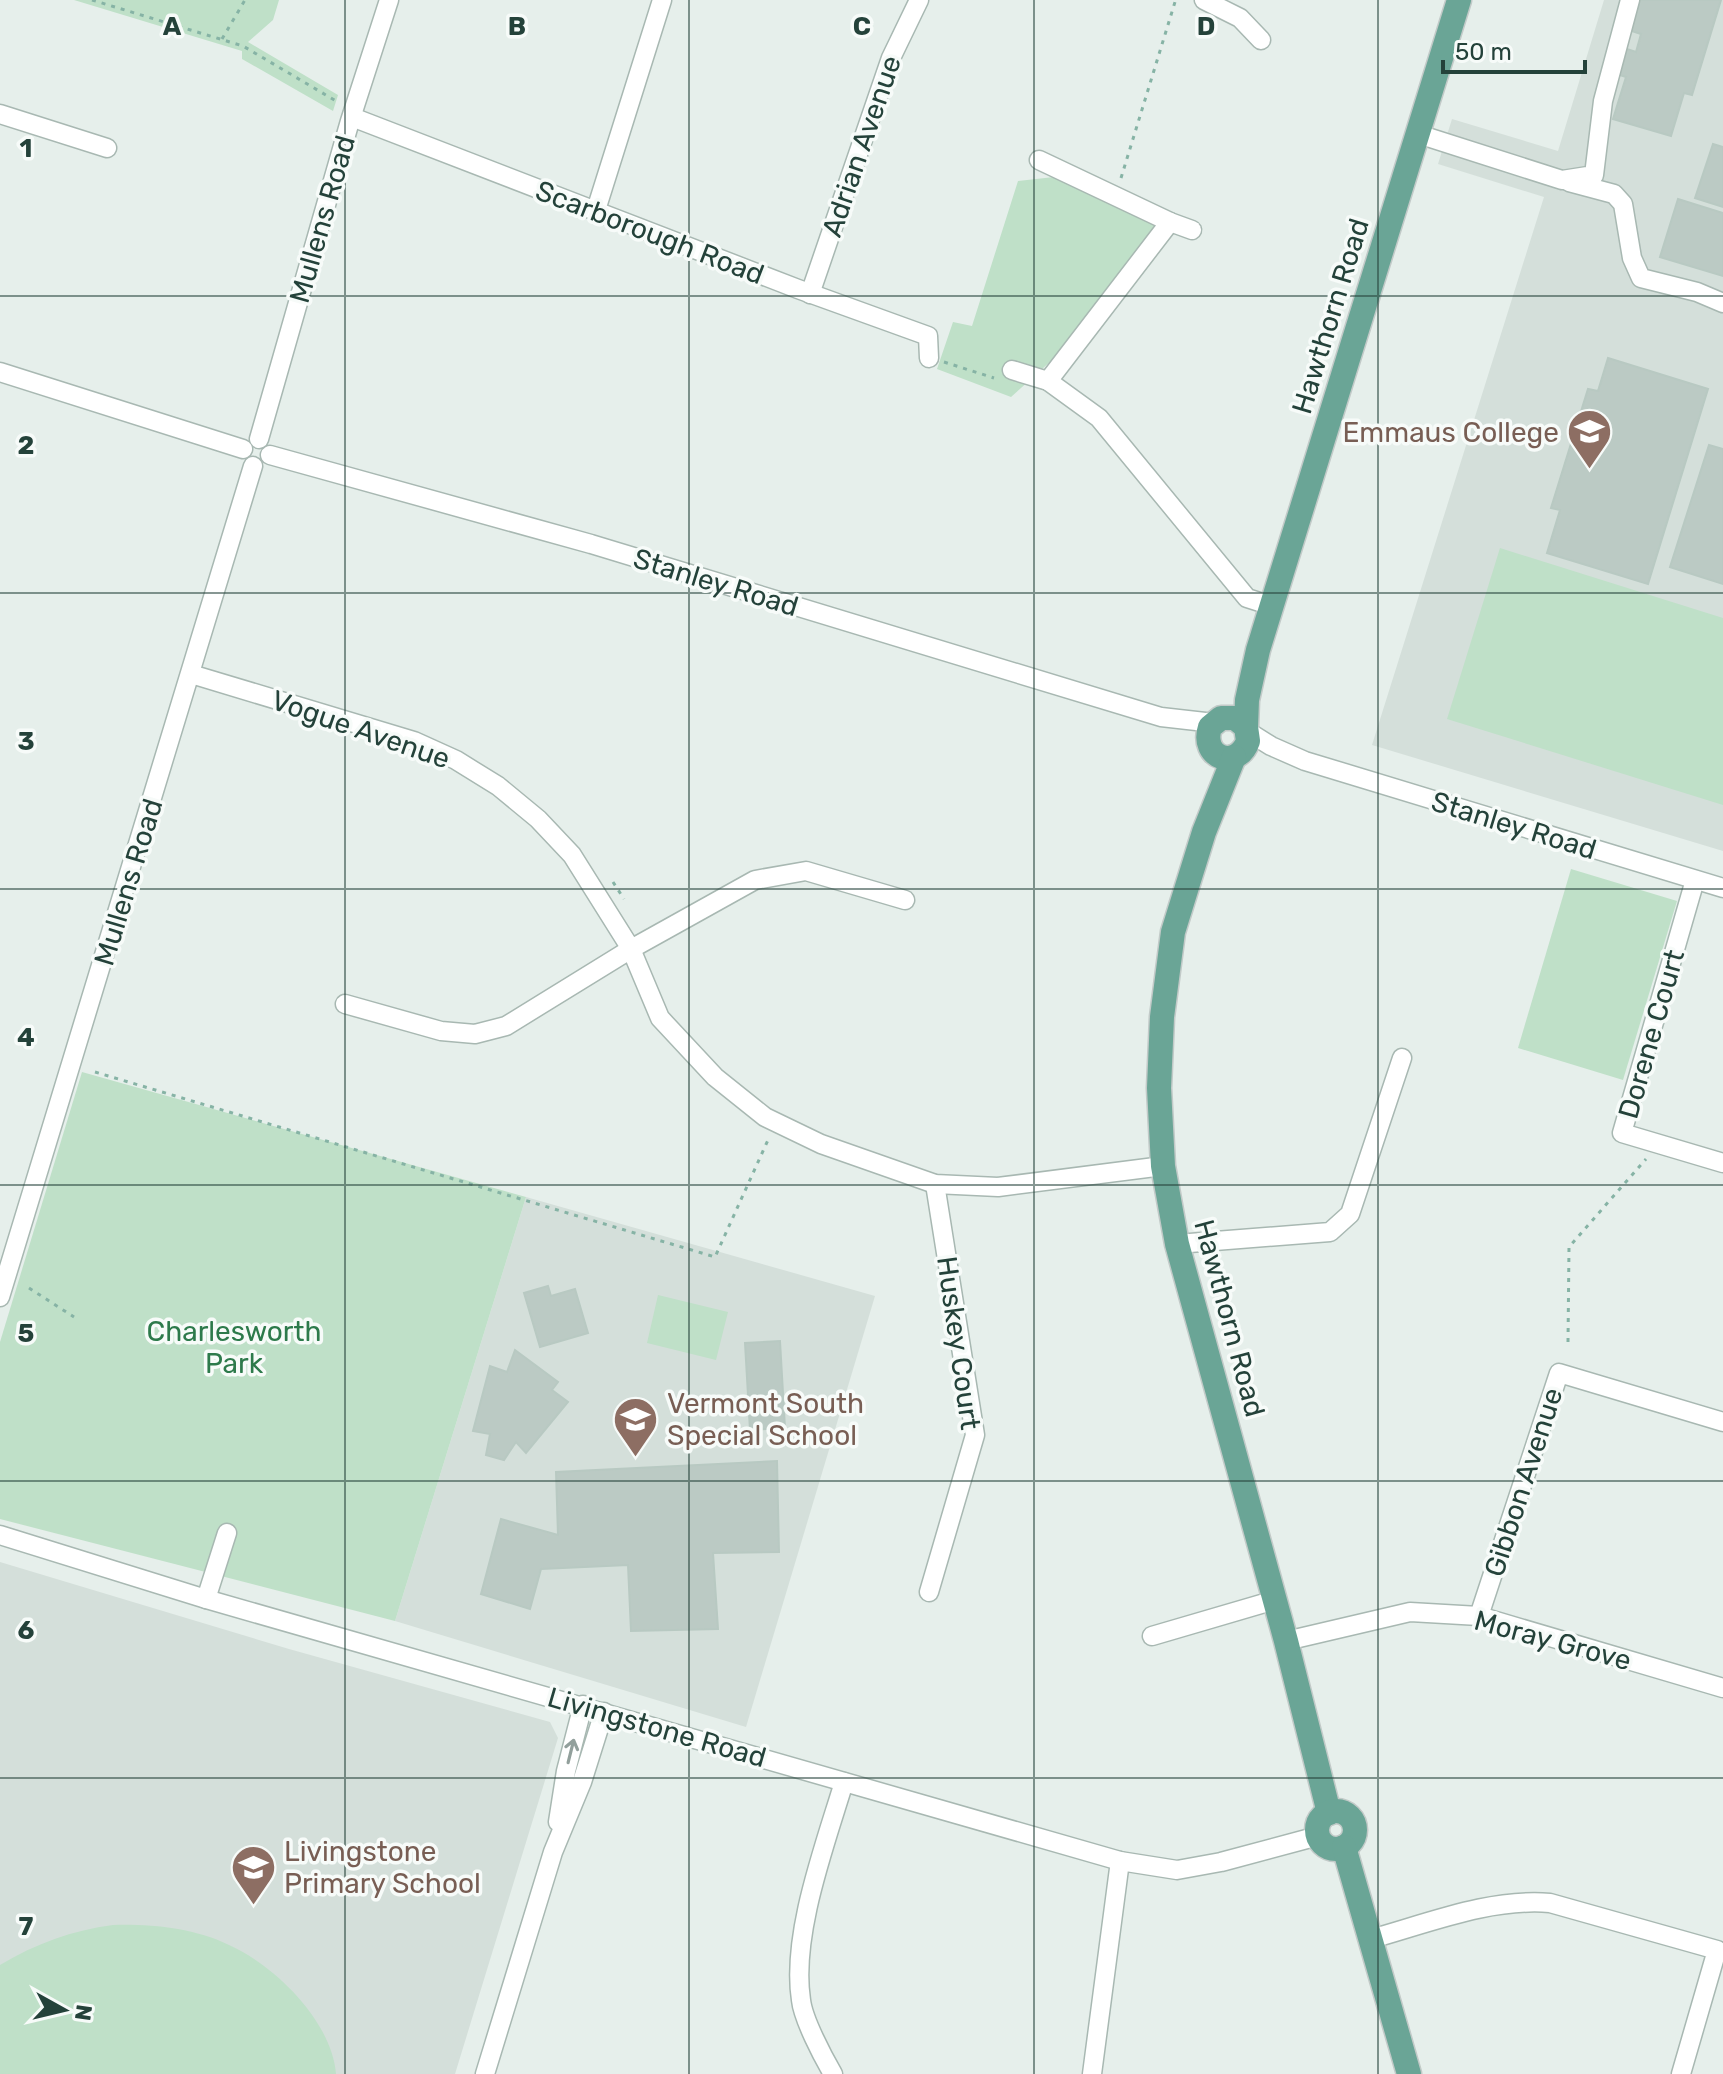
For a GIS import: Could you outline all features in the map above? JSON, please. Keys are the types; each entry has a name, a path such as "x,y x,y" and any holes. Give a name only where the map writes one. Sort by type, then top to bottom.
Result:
{"main road":[{"name":"Hawthorn Road","path":"1246,729 1247,700 1258,650 1459,0"},
{"name":"Hawthorn Road","path":"1204,832 1213,770 1212,735 1258,650"},
{"path":"1228,717 1241,722 1248,741 1246,748 1236,757 1220,757 1212,735 1228,717"},
{"name":"Hawthorn Road","path":"1236,757 1204,832 1173,932 1162,1017 1159,1088 1163,1166 1177,1244 1286,1641 1329,1813"},
{"path":"1336,1811 1348,1815 1355,1826 1353,1839 1344,1847 1331,1848 1318,1836 1321,1819 1336,1811"},
{"path":"1344,1847 1409,2074"}],"street":[{"name":"Mullens Road","path":"259,439 389,0"},
{"path":"596,210 662,0"},
{"name":"Adrian Avenue","path":"810,294 891,58 919,0"},
{"path":"1204,0 1240,18 1261,40"},
{"path":"1562,180 1594,175 1603,101 1630,0"},
{"path":"0,114 107,148"},
{"name":"Scarborough Road","path":"352,117 810,294 928,336 935,360"},
{"path":"1418,134 1614,194 1623,204 1632,258 1641,278 1697,292 1723,303"},
{"path":"1039,160 1192,230"},
{"path":"1048,381 1170,222"},
{"path":"1012,370 1048,381 1099,418 1247,598 1272,606"},
{"path":"0,372 243,449"},
{"path":"259,439 268,445 270,455 264,464 253,466 245,460 243,449 249,441 259,439"},
{"name":"Stanley Road","path":"270,455 591,544 1161,717 1199,737 1212,735"},
{"name":"Mullens Road","path":"0,1297 6,1256 191,674 253,466"},
{"name":"Vogue Avenue","path":"191,674 414,741 456,760 498,786 538,819 572,855 631,949 660,1018 715,1077 765,1117 821,1144 935,1184 998,1187 1163,1166"},
{"name":"Stanley Road","path":"1246,729 1271,746 1305,761 1723,888"},
{"name":"Stanley Road","path":"1236,757 1271,756 1305,761"},
{"path":"345,1004 441,1031 475,1034 506,1026 631,949 755,880 806,871 905,900"},
{"name":"Dorene Court","path":"1695,880 1622,1133 1723,1163"},
{"path":"1177,1244 1330,1232 1350,1214 1402,1058"},
{"name":"Huskey Court","path":"929,1592 975,1435 935,1184"},
{"name":"Gibbon Avenue","path":"1479,1616 1559,1373 1723,1422"},
{"path":"206,1599 227,1533"},
{"name":"Livingstone Road","path":"0,1535 206,1599 1120,1861 1177,1870 1221,1862 1318,1836"},
{"path":"1152,1636 1275,1600"},
{"name":"Moray Grove","path":"1286,1641 1410,1612 1479,1616 1723,1688"},
{"path":"553,1852 566,1771 583,1705"},
{"path":"485,2074 553,1852 582,1782 604,1712"},
{"path":"833,2074 823,2058 801,2001 801,1931 844,1782"},
{"path":"1092,2074 1120,1861"},
{"path":"1371,1939 1497,1905 1525,1901 1550,1903 1717,1950 1681,2074"}],"path":[{"path":"92,0 243,46 339,103"},
{"path":"222,39 245,0"},
{"path":"1121,179 1175,2"},
{"path":"935,360 994,378"},
{"path":"95,1072 715,1257 768,1140"},
{"path":"1568,1342 1569,1247 1646,1159"},
{"path":"29,1288 74,1317"}],"shaded area":[{"name":"Emmaus College","path":"1604,0 1723,0 1723,851 1372,745 1544,197 1438,164 1452,119 1558,151"},
{"name":"Vermont South Special School","path":"526,1197 875,1296 746,1727 395,1621"},
{"name":"Livingstone Primary School","path":"0,1562 289,1649 550,1722 558,1738 455,2074 0,2074"}],"green space":[{"path":"74,0 279,0 273,20 248,42 338,95 333,111 242,59 242,51"},
{"path":"1054,177 1160,227 1052,360 1011,397 937,369 953,322 972,326 1018,181"},
{"path":"1500,548 1723,618 1723,805 1447,719"},
{"path":"1571,869 1677,901 1623,1080 1518,1048"},
{"name":"Charlesworth Park","path":"82,1072 526,1197 395,1621 0,1519 0,1342"},
{"path":"658,1295 728,1312 716,1360 647,1343"},
{"path":"113,1925 158,1926 187,1931 216,1939 247,1954 282,1981 313,2016 332,2054 336,2074 0,2074 0,1965 55,1939"}],"building":[{"path":"1638,0 1721,0 1692,95 1684,93 1671,136 1613,119 1626,77 1617,74 1624,48 1636,52 1641,34 1629,30"},
{"path":"1713,144 1723,147 1723,207 1695,198"},
{"path":"1678,199 1723,213 1723,276 1660,257"},
{"path":"1608,358 1708,389 1648,584 1547,553 1560,510 1551,508 1588,389 1598,391"},
{"path":"1709,445 1723,449 1723,584 1670,567"},
{"path":"548,1286 551,1296 575,1289 588,1333 540,1347 524,1293"},
{"path":"780,1341 785,1428 750,1430 745,1343"},
{"path":"515,1350 558,1382 552,1390 568,1402 526,1453 516,1442 504,1460 486,1455 490,1434 473,1431 490,1366 507,1372"},
{"path":"777,1461 779,1552 713,1553 718,1629 631,1631 628,1565 541,1569 530,1609 481,1594 501,1519 558,1535 556,1472"}],"place":[{"name":"Emmaus College","path":"1590,471"},
{"name":"Vermont South Special School","path":"636,1458"},
{"name":"Livingstone Primary School","path":"253,1906"}]}
